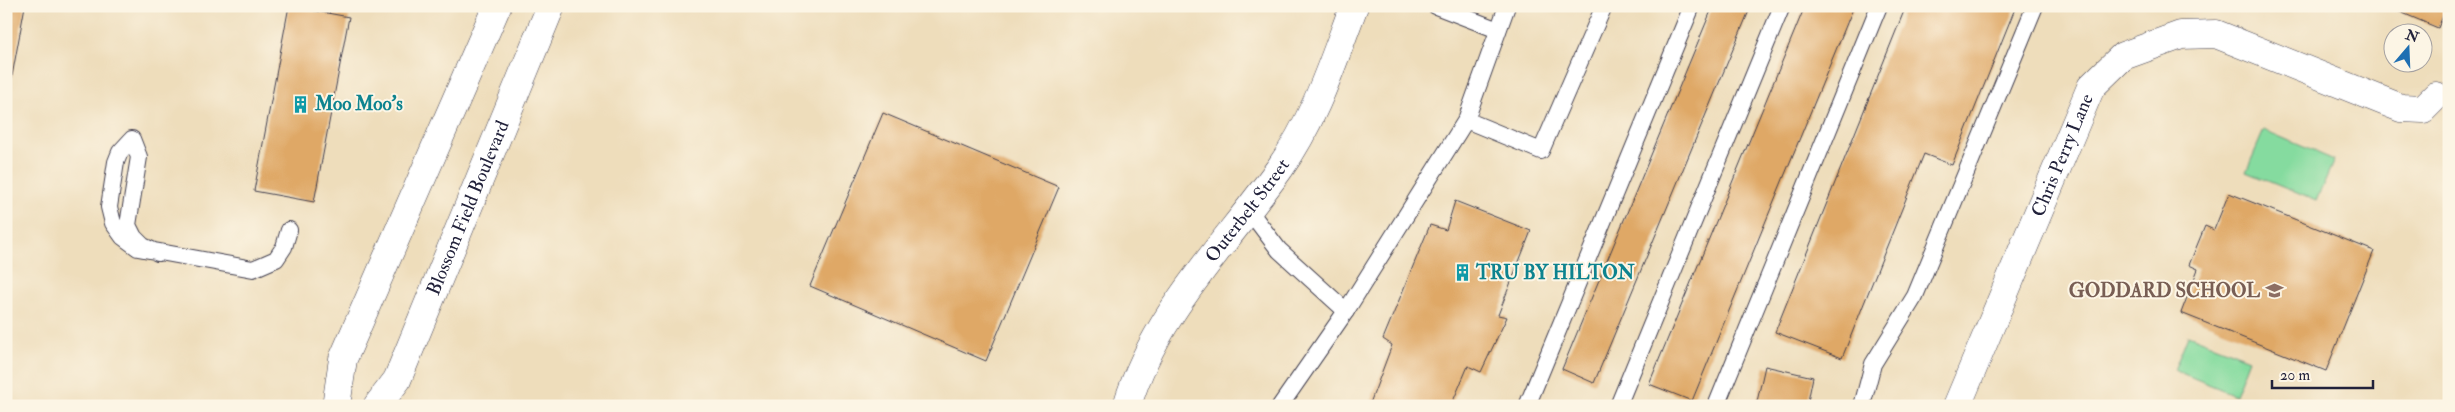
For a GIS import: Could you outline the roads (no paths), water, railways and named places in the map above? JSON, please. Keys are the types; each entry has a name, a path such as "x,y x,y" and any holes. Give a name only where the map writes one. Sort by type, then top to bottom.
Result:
{"street":[{"path":"336,406 343,359 497,6"},
{"name":"Blossom Field Boulevard","path":"377,406 397,380 551,6"},
{"name":"Outerbelt Street","path":"1127,406 1143,359 1162,326 1281,167 1304,128 1324,86 1354,6"},
{"name":"Chris Perry Lane","path":"1957,406 2091,87 2123,56 2181,35 2216,34 2401,108 2423,109 2436,96"}],"lane":[{"path":"1436,6 1498,30"},
{"path":"1280,406 1346,311 1466,120 1507,6"},
{"path":"1466,120 1541,151 1604,6"},
{"path":"1527,406 1692,6"},
{"path":"1618,406 1782,6"},
{"path":"1716,406 1879,6"},
{"path":"1862,406 1873,364 1915,296 2035,6"},
{"path":"158,253 143,246 134,237 128,225 139,157 132,139 120,152 116,162 109,207 113,223 123,237 138,248 158,253 253,269 276,259 284,246 289,230"},
{"path":"1248,209 1279,250 1346,311"}],"place":[{"name":"Moo Moo's","path":"301,104"},
{"name":"TRU BY HILTON","path":"1462,273"},
{"name":"GODDARD SCHOOL","path":"2274,291"}]}
